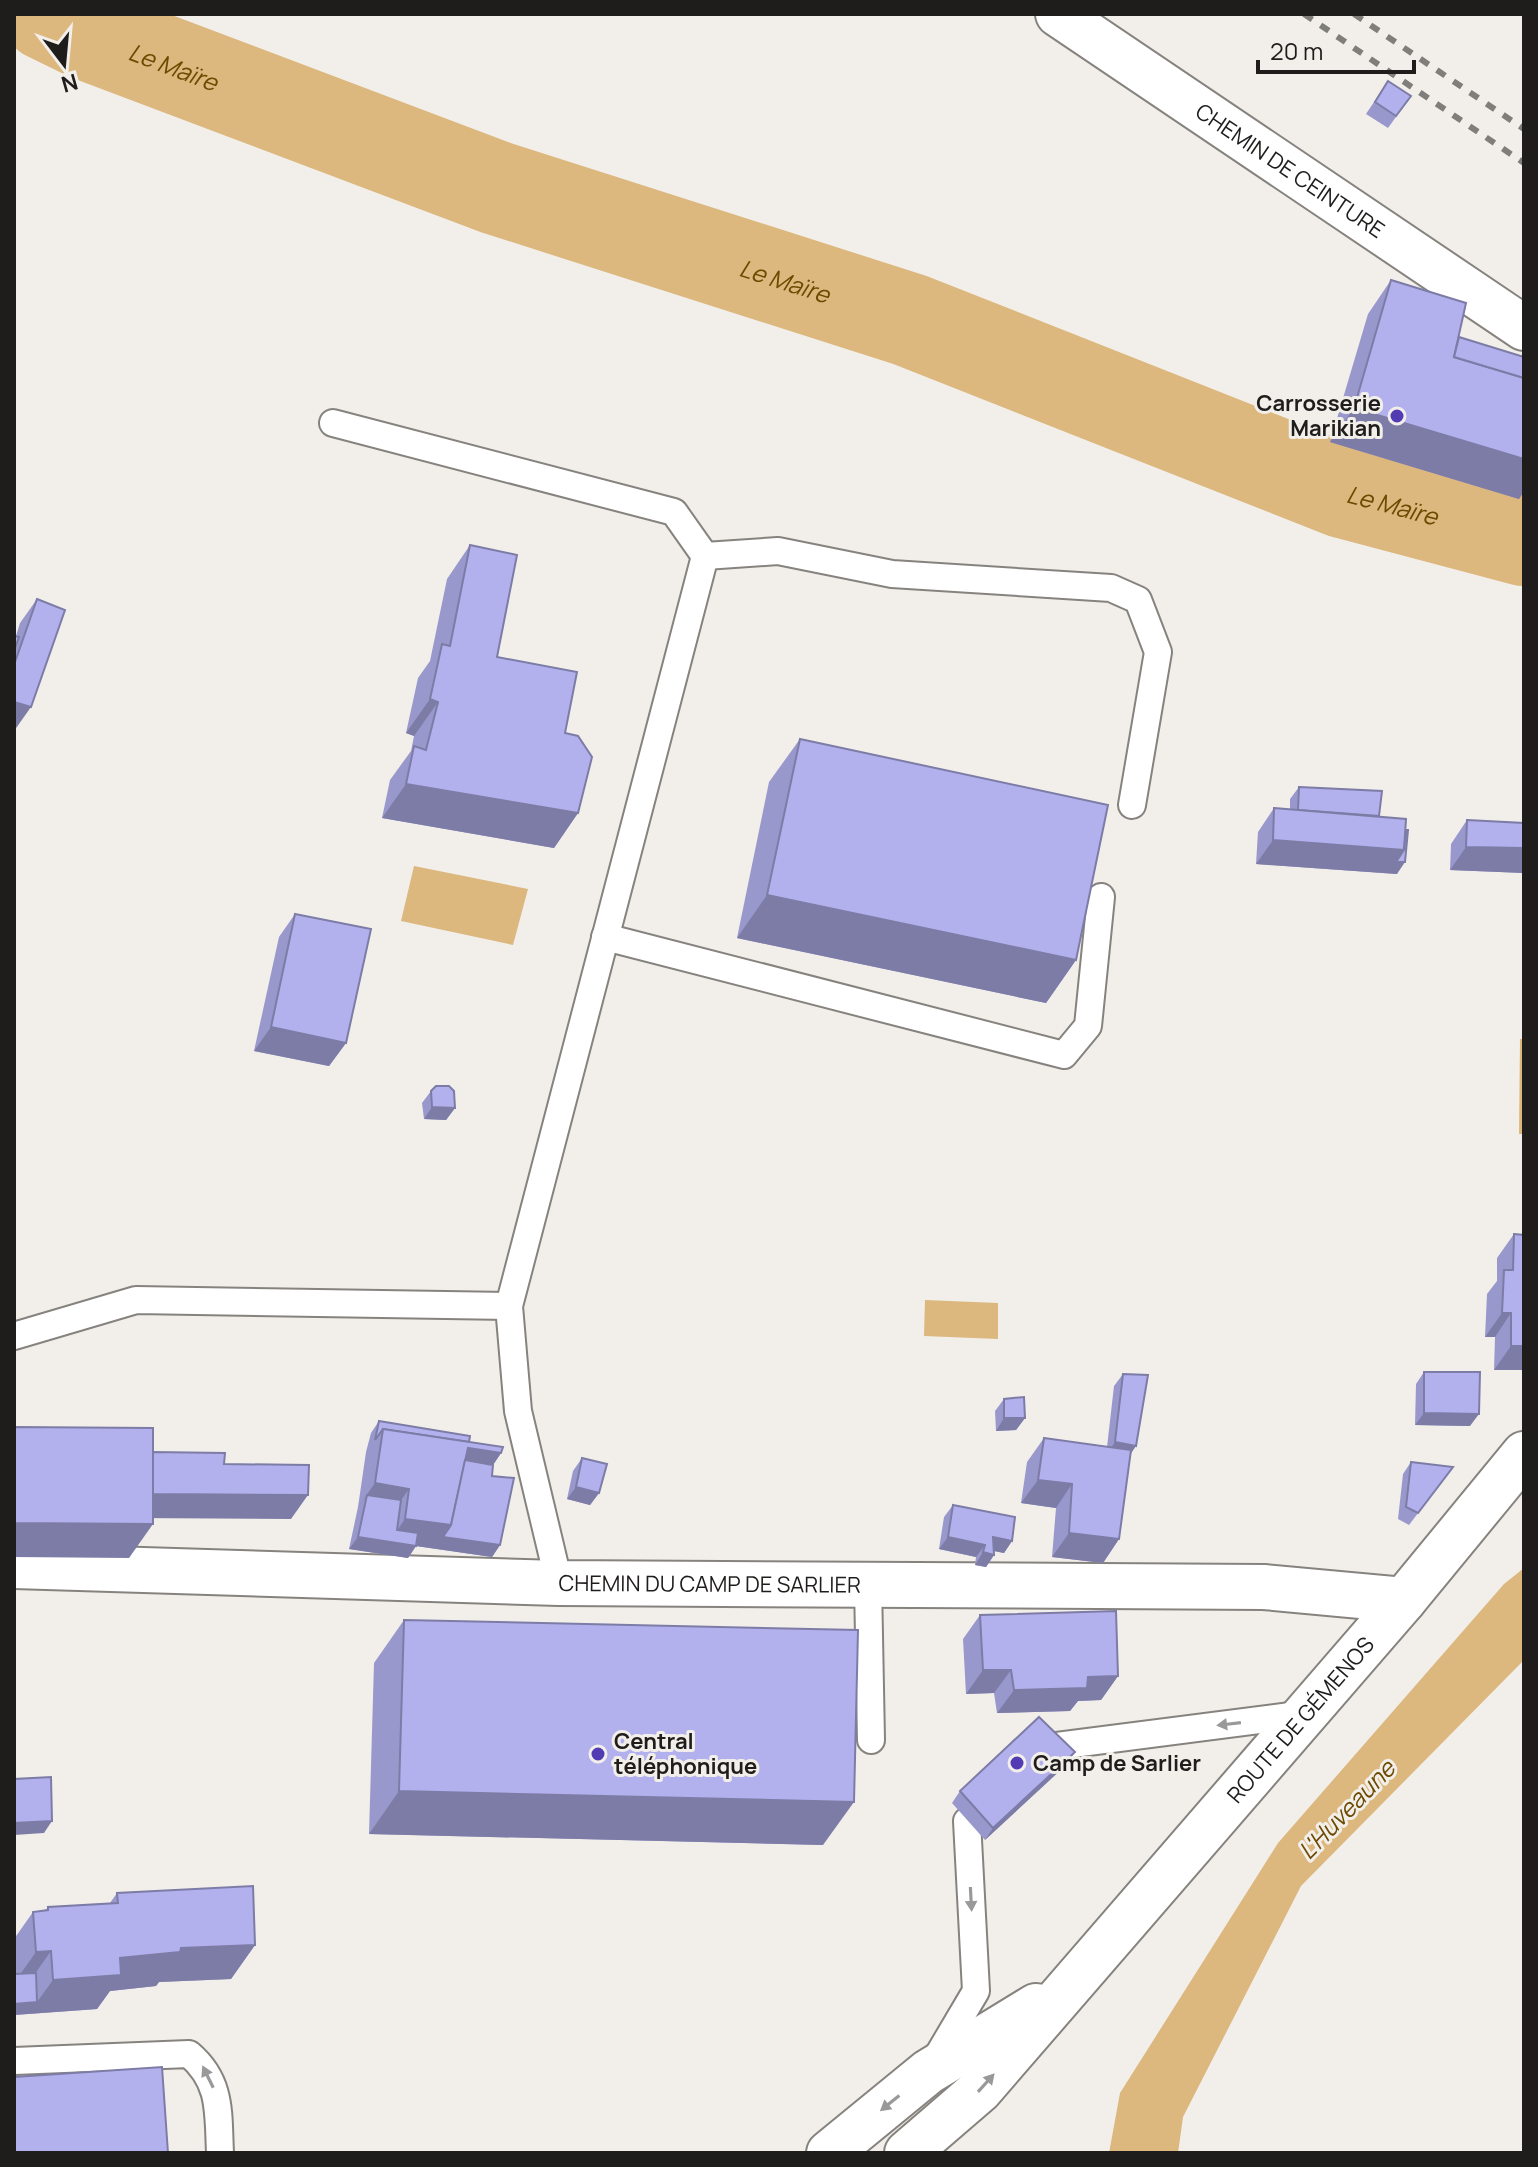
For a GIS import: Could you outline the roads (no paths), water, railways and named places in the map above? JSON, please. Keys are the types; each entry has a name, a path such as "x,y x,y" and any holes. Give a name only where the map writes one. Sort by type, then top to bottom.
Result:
{"main road":[{"name":"CHEMIN DE CEINTURE","path":"1058,14 1524,328"},
{"name":"ROUTE DE GÉMENOS","path":"907,2153 980,2090 1404,1600 1524,1454"},
{"name":"CHEMIN DU CAMP DE SARLIER","path":"14,1566 559,1583 1264,1587 1404,1600"},
{"name":"ROUTE DE GÉMENOS","path":"829,2153 928,2072 1072,1984"}],"lane":[{"path":"333,423 674,512 705,556 509,1306 518,1411 559,1583"},
{"path":"705,556 778,551 892,574 1111,588 1138,600 1158,652 1132,805"},
{"path":"605,937 1064,1055 1088,1026 1101,897"},
{"path":"14,1336 136,1300 509,1306"},
{"path":"868,1584 871,1740"},
{"path":"1049,1747 1306,1714"},
{"path":"928,2072 976,1991 967,1821"},
{"path":"14,2061 189,2054 207,2069 217,2097 220,2153"}],"water":[{"path":"414,866 528,889 513,945 401,921"},
{"path":"1520,1039 1524,1039 1524,1134 1519,1134"},
{"path":"925,1300 998,1303 998,1339 924,1336"},
{"name":"L'Huveaune","path":"1524,1568 1524,1660 1301,1886 1183,2117 1178,2153 1109,2153 1120,2093 1278,1843 1504,1584"}],"waterway":[{"name":"Le Maïre","path":"48,14 89,34 497,188 910,320 1343,491 1524,539"}],"railway":[{"path":"1304,14 1524,163"},
{"path":"1354,14 1524,129"}],"place":[{"name":"Carrosserie Marikian","path":"1397,416"},
{"name":"Central téléphonique","path":"598,1754"},
{"name":"Camp de Sarlier","path":"1017,1763"}]}
